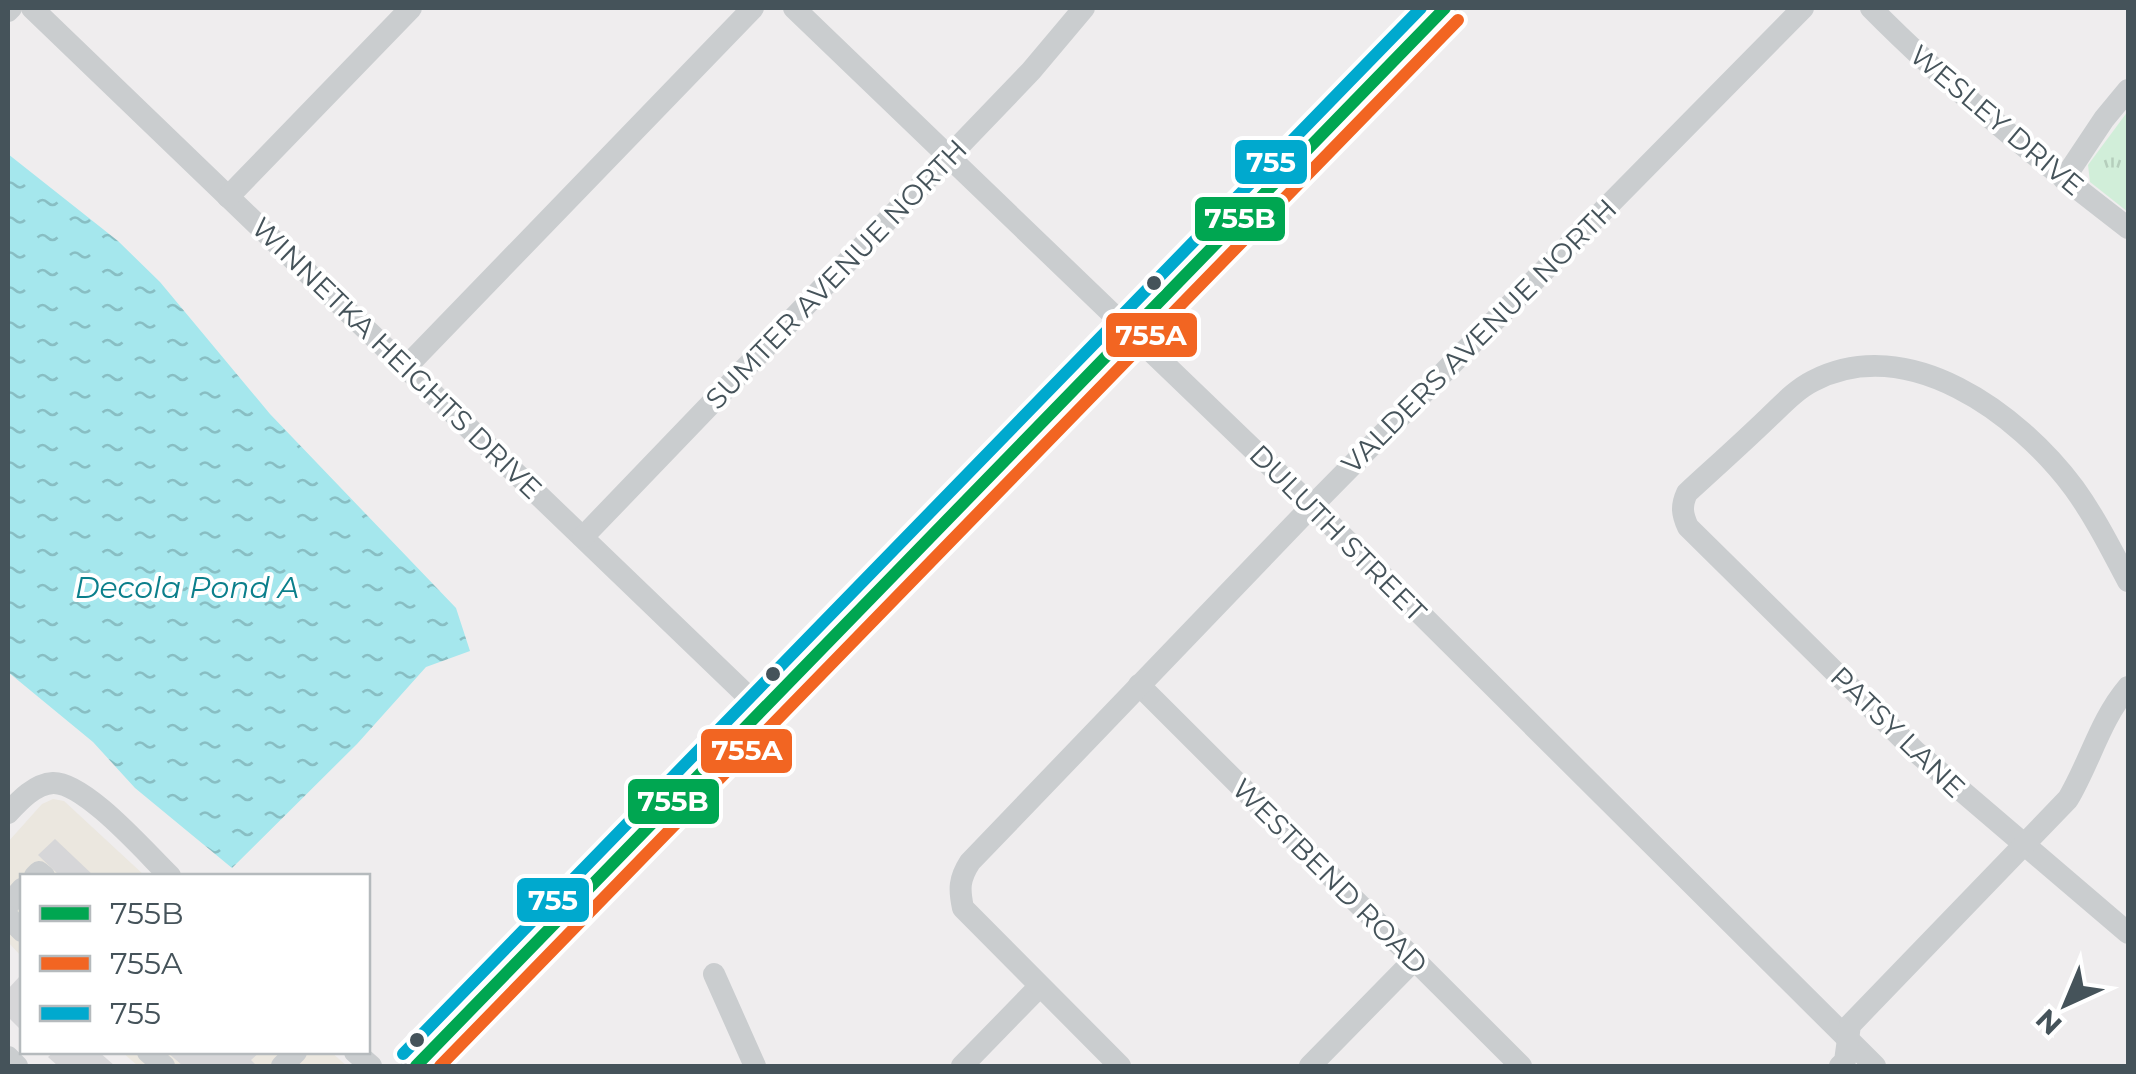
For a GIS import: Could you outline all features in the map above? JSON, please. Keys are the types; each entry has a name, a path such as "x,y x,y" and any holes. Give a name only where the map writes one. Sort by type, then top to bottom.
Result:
{"main road":[{"path":"416,1066 1445,8"}],"street":[{"name":"WINNETKA HEIGHTS DRIVE","path":"32,8 761,710"},
{"path":"228,197 412,8"},
{"path":"406,366 753,8"},
{"name":"DULUTH STREET","path":"794,8 1312,506 1875,1066"},
{"name":"SUMTER AVENUE NORTH","path":"582,537 1031,71 1084,8"},
{"name":"VALDERS AVENUE NORTH","path":"1039,987 963,908 959,889 961,876 970,862 1312,506 1803,8"},
{"name":"WESLEY DRIVE","path":"1871,8 1937,74 2128,228"},
{"path":"2064,179 2128,90"},
{"name":"PATSY LANE","path":"2128,580 2074,488 2042,452 2008,421 1967,395 1926,374 1896,365 1851,368 1810,382 1687,493 1682,515 1697,538 1915,752 2128,934"},
{"name":"WESTBEND ROAD","path":"1139,685 1521,1066"},
{"path":"1840,1066 1845,1062 1850,1024 2068,799 2103,724 2128,687"},
{"path":"8,813 32,790 52,783 70,786 86,796 168,874"},
{"path":"1310,1066 1414,960"},
{"path":"714,974 754,1066"},
{"path":"962,1066 1039,987 1120,1066"},
{"path":"8,1057 17,1066"}],"shaded area":[{"path":"53,799 64,801 143,874 20,874 20,955 8,942 8,842 42,804"},
{"path":"124,1054 333,1054 347,1066 138,1066"}],"green space":[{"path":"2128,111 2128,212 2090,182 2088,165"}],"water":[{"name":"Decola Pond A","path":"8,154 118,241 160,282 270,414 456,608 470,651 426,667 357,744 232,868 135,788 93,742 8,672"}],"building":[{"path":"55,839 92,874 58,874 38,855"},
{"path":"20,976 20,1029 8,1017 8,989"},
{"path":"101,1054 115,1066 58,1066 48,1057"},
{"path":"169,1054 258,1054 251,1060 257,1066 183,1066"}],"transit line":[{"name":"755","path":"403,1054 1421,8"},
{"name":"755B","path":"416,1066 1445,8"},
{"name":"755A","path":"440,1066 1458,20"}]}
